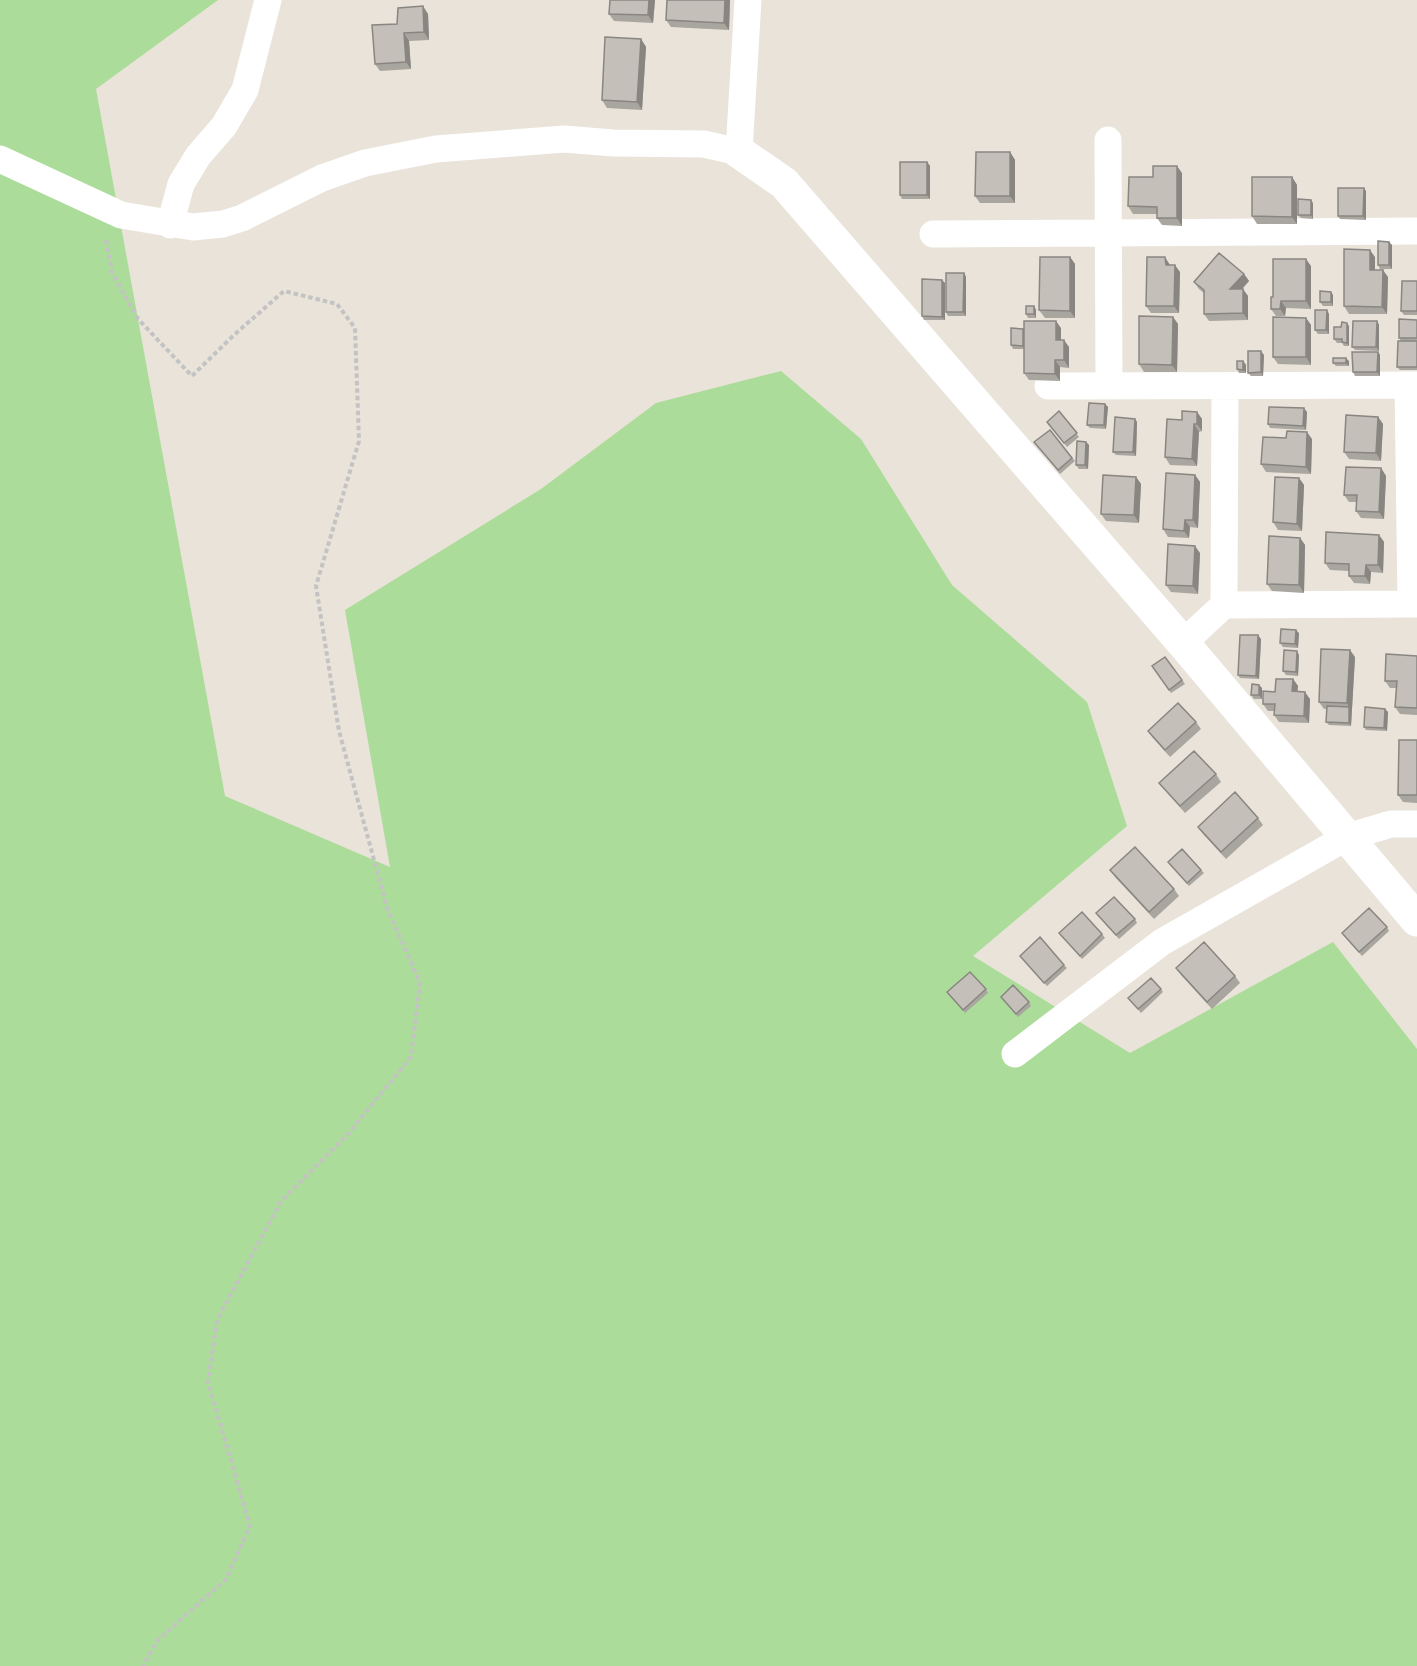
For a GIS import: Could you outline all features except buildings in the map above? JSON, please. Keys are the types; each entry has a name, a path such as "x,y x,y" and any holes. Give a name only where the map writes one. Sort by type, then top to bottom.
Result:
{"street":[{"path":"170,225 181,184 198,156 224,126 244,90 268,0"},
{"path":"739,152 748,0"},
{"path":"0,159 121,215 170,225 193,227 223,224 242,218 322,178 365,163 436,149 564,139 613,143 704,144 739,152 784,183 1184,643 1417,920"},
{"path":"1108,140 1109,386"},
{"path":"933,234 1417,231"},
{"path":"1048,386 1413,385 1414,604 1224,605 1184,643"},
{"path":"1224,605 1225,386"},
{"path":"1015,1054 1162,942 1347,837 1391,824 1417,824"}],"path":[{"path":"99,206 112,272 138,319 192,376 284,291 337,304 355,328 359,441 316,586 339,731 387,908 420,983 411,1057 347,1136 281,1201 217,1320 208,1382 250,1526 226,1579 157,1641 143,1666"}],"green space":[{"path":"0,0 218,0 96,89 225,796 390,867 345,610 541,489 656,403 781,371 861,439 952,585 1087,702 1127,826 973,956 1130,1053 1333,942 1417,1049 1417,1666 0,1666"}]}
